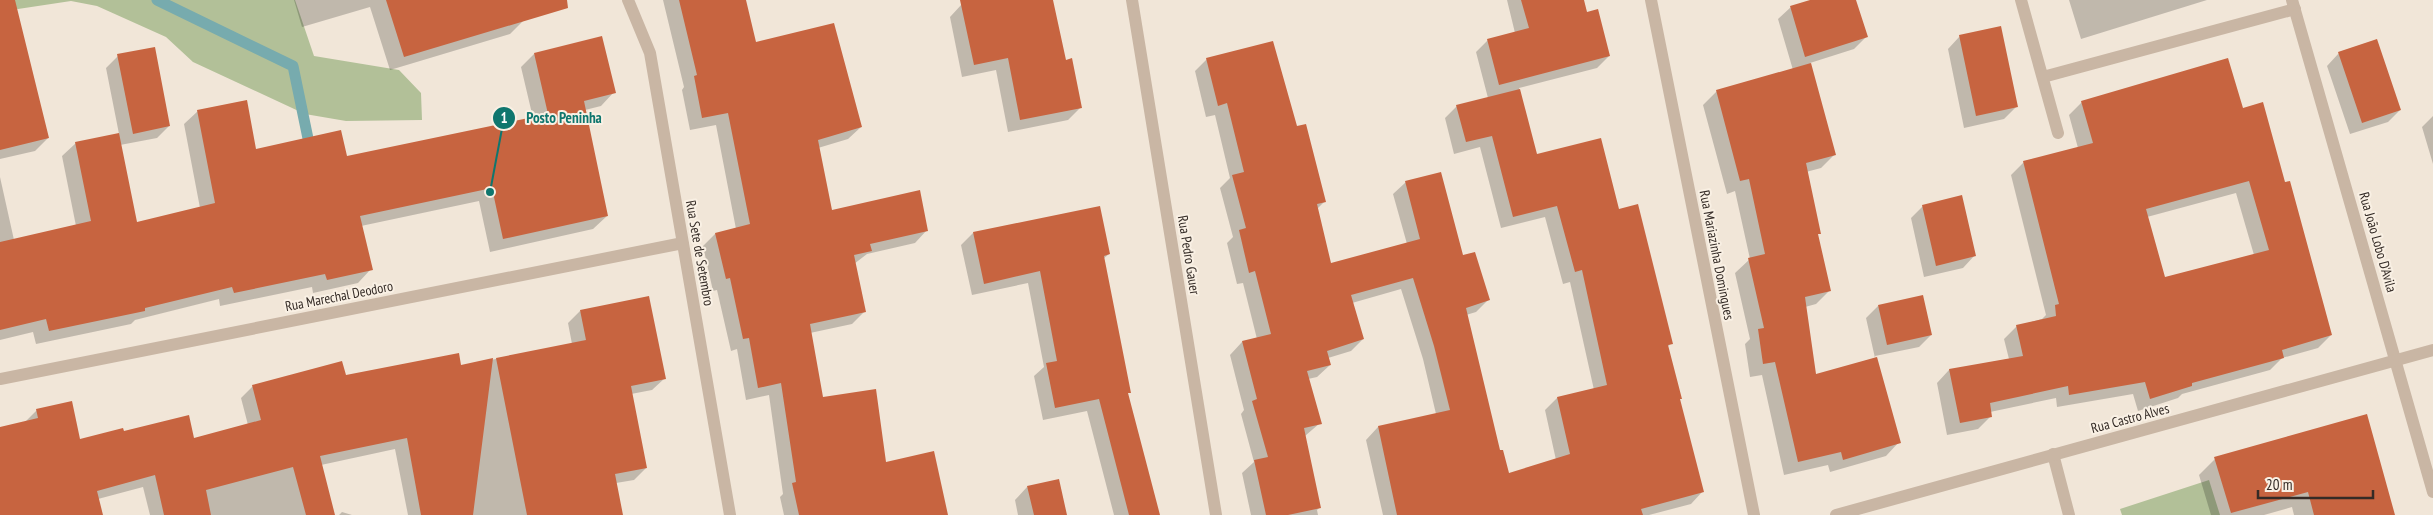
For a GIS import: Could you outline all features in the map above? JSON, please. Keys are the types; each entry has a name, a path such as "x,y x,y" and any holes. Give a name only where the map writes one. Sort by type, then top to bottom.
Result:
{"street":[{"name":"Rua Sete de Setembro","path":"628,0 650,53 730,515"},
{"name":"Rua Pedro Gauer","path":"1132,0 1216,515"},
{"name":"Rua Mariazinha Domingues","path":"1651,0 1754,515"},
{"path":"2021,0 2058,133"},
{"path":"2043,77 2293,4"},
{"name":"Rua João Lobo D'Avila","path":"2293,4 2433,492"},
{"name":"Rua Marechal Deodoro","path":"0,379 683,243"},
{"name":"Rua Castro Alves","path":"1836,515 2433,350"},
{"path":"2053,454 2069,515"}],"green space":[{"path":"0,0 295,0 314,56 399,70 421,93 422,120 346,121 305,114 193,62 166,37 97,6 71,1 18,9 0,6"},
{"path":"2209,480 2220,515 2122,515 2120,509"}],"building":[{"path":"0,0 15,0 49,138 0,150"},
{"path":"386,0 567,0 568,8 404,57"},
{"path":"679,0 746,0 756,42 834,23 862,127 818,140 832,210 920,190 928,231 870,244 872,251 854,255 866,312 810,324 823,397 876,389 886,462 934,451 948,515 799,515 792,483 796,482 781,383 758,388 749,338 743,339 730,278 726,279 715,233 750,224 728,113 702,118 694,76 697,75"},
{"path":"960,0 1053,0 1066,60 1072,58 1082,108 1020,120 1008,58 974,65"},
{"path":"1521,0 1584,0 1587,12 1598,9 1610,56 1499,85 1487,39 1529,28"},
{"path":"1810,0 1856,0 1868,37 1805,57 1790,6"},
{"path":"2001,26 2018,107 1976,116 1959,35"},
{"path":"602,36 616,93 584,101 608,216 503,239 492,188 360,216 373,270 327,280 325,274 234,293 232,287 145,308 145,311 49,331 46,319 0,330 0,242 91,221 75,142 119,133 137,222 215,203 197,110 247,100 256,149 341,130 347,156 548,114 534,53"},
{"path":"2377,39 2401,110 2362,123 2338,52"},
{"path":"1273,41 1297,126 1306,124 1326,202 1317,204 1331,263 1420,239 1405,181 1441,172 1463,255 1475,252 1490,300 1466,308 1500,450 1503,450 1509,473 1570,454 1557,397 1607,385 1582,270 1575,272 1557,206 1513,217 1492,136 1466,142 1456,105 1520,89 1537,154 1601,138 1619,209 1638,204 1673,344 1668,345 1704,492 1641,509 1643,515 1397,515 1378,426 1450,410 1434,346 1413,278 1351,295 1364,339 1327,351 1331,365 1307,371 1322,424 1304,428 1321,508 1288,515 1266,515 1254,460 1268,457 1252,401 1257,399 1242,341 1271,334 1255,271 1249,273 1239,230 1246,228 1232,175 1244,172 1227,103 1218,106 1206,58"},
{"path":"155,47 170,126 133,134 117,54"},
{"path":"2228,58 2243,108 2263,102 2285,182 2290,181 2332,335 2282,350 2284,358 2192,383 2192,386 2150,399 2145,382 2069,395 2068,386 1990,403 1992,417 1960,423 1949,369 2023,356 2016,325 2056,316 2055,305 2059,304 2023,161 2093,143 2081,101","holes":["2249,181 2269,250 2165,277 2146,209"]},
{"path":"1811,63 1836,155 1806,163 1821,234 1818,234 1831,291 1805,297 1816,374 1877,357 1901,443 1843,460 1841,452 1798,462 1775,362 1763,364 1758,329 1764,328 1748,258 1765,254 1749,179 1740,181 1716,90"},
{"path":"1962,195 1976,256 1936,266 1922,205"},
{"path":"1100,206 1110,254 1104,256 1131,393 1128,393 1160,515 1129,515 1099,399 1055,408 1046,363 1057,361 1040,271 984,284 973,232"},
{"path":"1923,295 1932,335 1887,345 1878,305"},
{"path":"649,296 666,379 631,386 647,468 615,474 623,515 527,515 496,358 586,340 580,310"},
{"path":"459,353 461,365 493,358 473,515 421,515 407,438 320,456 335,515 306,515 293,467 206,490 211,515 164,515 155,475 97,491 103,515 0,515 0,427 38,418 36,409 72,401 80,439 123,428 124,431 189,415 194,438 261,420 252,385 342,361 346,375"},
{"path":"2367,414 2395,515 2314,515 2308,492 2231,513 2214,457"},
{"path":"1059,479 1067,515 1034,515 1027,486"}],"waterway":[{"path":"157,0 293,66 311,153"}],"place":[{"name":"Posto Peninha","path":"490,192"}]}
